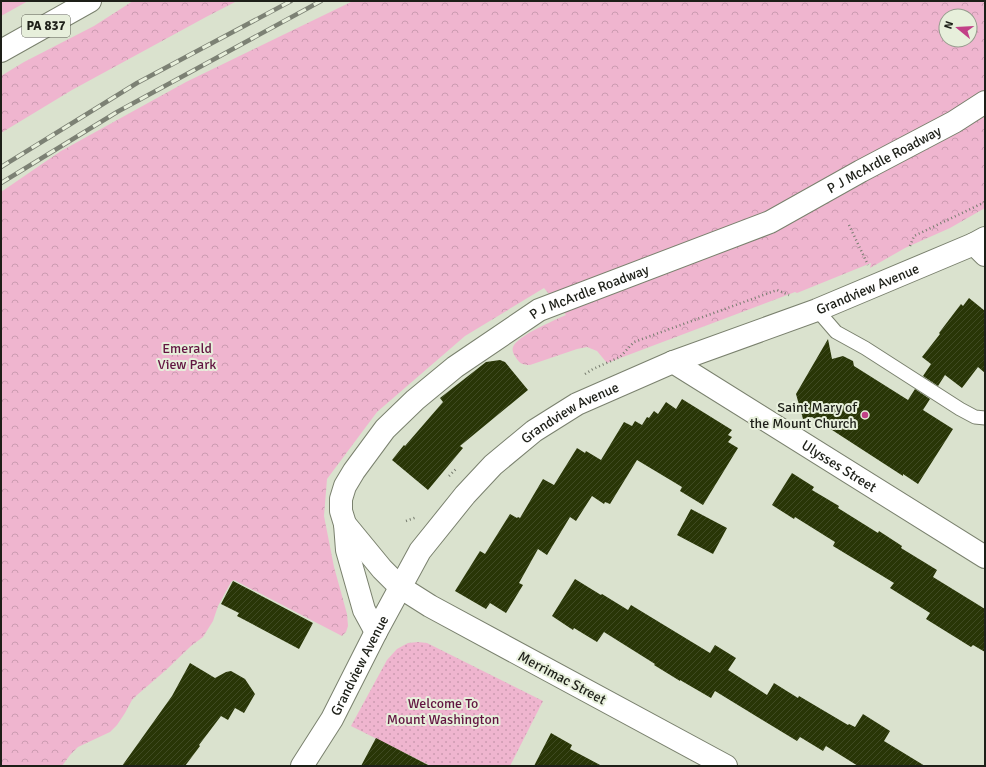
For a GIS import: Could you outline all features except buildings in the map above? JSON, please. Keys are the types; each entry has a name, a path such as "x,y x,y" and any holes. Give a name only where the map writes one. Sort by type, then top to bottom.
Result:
{"street":[{"name":"PA 837","path":"1,51 90,1"},
{"name":"P J McArdle Roadway","path":"400,587 382,569 345,524 341,511 341,499 345,486 354,471 385,429 415,400 455,367 539,310 770,222 954,122 985,102"},
{"name":"Grandview Avenue","path":"302,766 332,719 376,632 420,551 465,495 493,465 534,431 577,404 673,362 817,310 981,246"},
{"name":"Ulysses Street","path":"673,362 985,557"},
{"path":"345,524 347,550 364,610 376,632"},
{"name":"Merrimac Street","path":"400,587 430,606 726,766"}],"lane":[{"path":"817,310 836,332 865,348 960,409 975,417 985,418"}],"path":[{"path":"849,225 870,269"}],"green space":[{"path":"1,1 28,1 1,16"},
{"path":"133,1 237,1 72,90 1,133 1,76 24,62 94,26"},
{"name":"Emerald View Park","path":"353,1 985,1 985,208 950,228 905,248 870,268 871,263 797,293 795,292 607,363 597,351 587,347 530,365 523,364 518,360 514,354 513,347 521,338 566,315 544,288 465,336 377,412 327,479 324,516 334,567 347,614 348,626 346,632 342,636 234,580 231,582 218,606 213,621 203,637 191,646 132,700 117,725 110,732 78,747 62,766 1,766 1,192 61,151 186,82"},
{"name":"Welcome To Mount Washington","path":"408,643 427,643 543,701 510,766 431,766 351,726 387,660 397,649"}],"railway":[{"path":"1,167 137,83 291,1"},
{"path":"1,183 117,112 321,1"}],"place":[{"name":"Saint Mary of the Mount Church","path":"865,415"}]}
